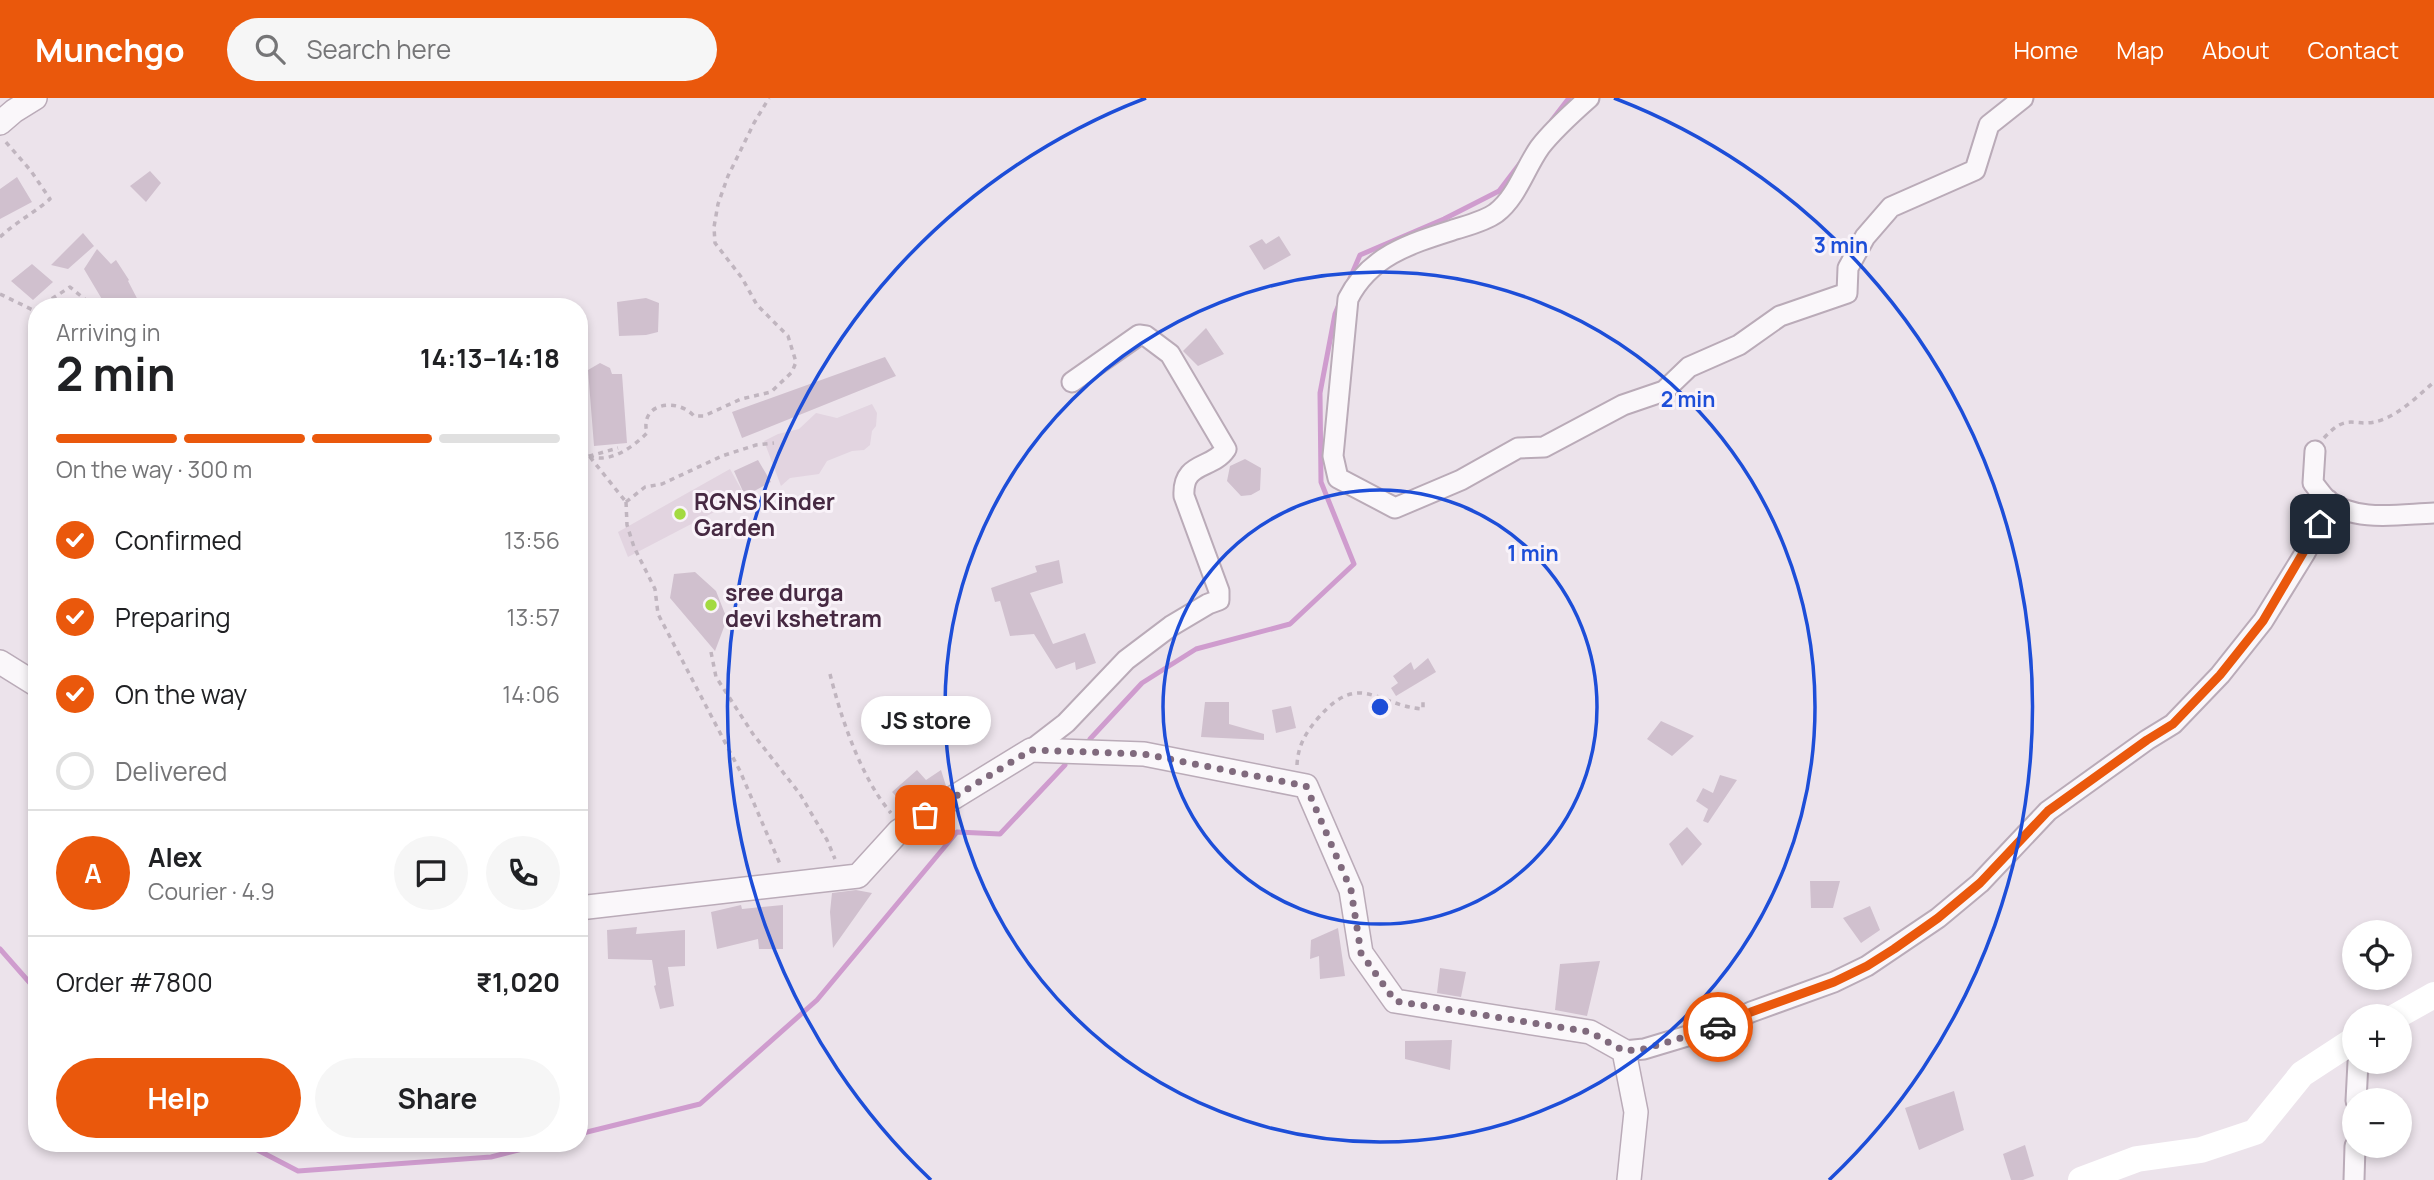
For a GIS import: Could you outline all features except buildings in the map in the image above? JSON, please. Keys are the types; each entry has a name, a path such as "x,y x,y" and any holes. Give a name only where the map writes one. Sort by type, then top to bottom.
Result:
{"main road":[{"path":"2412,1007 2434,995"},
{"path":"2081,1180 2137,1159 2201,1150 2255,1132 2302,1074 2342,1048"}],"street":[{"path":"0,123 35,98"},
{"path":"1589,98 1540,147 1511,196 1495,214 1378,261 1356,285 1348,299 1338,401 1333,456 1338,478 1395,508 1461,480 1518,448 1544,447 1623,405 1664,391 1689,367 1739,345 1780,316 1847,293 1848,268 1865,237 1891,207 1976,170 1989,125 2023,98"},
{"path":"588,907 858,876 904,828 1031,750 1066,723 1126,660 1171,626 1219,600 1219,591 1184,496 1183,485 1188,475 1199,466 1222,456 1226,449 1170,354 1146,336 1139,335 1072,382"},
{"path":"2315,451 2314,483 2337,507 2367,514 2434,513"},
{"path":"1031,750 1144,754 1306,786 1351,890 1361,953 1395,1001 1590,1032 1624,1051 1644,1049 1724,1025 1751,1012 1834,982 1867,966 1938,918 1980,883 2048,811 2173,724 2220,675 2263,621 2320,524 2328,500"},
{"path":"0,662 28,679"},
{"path":"1624,1051 1636,1112 1629,1180"},
{"path":"2354,1180 2355,1158"}],"path":[{"path":"589,456 597,459 629,449 648,433 647,415 653,410 671,404 685,408 694,416 704,416 741,399 771,392 792,372 796,362 788,336 757,305 742,278 715,243 714,227 718,204 727,176 769,98"},
{"path":"0,133 32,171 50,199 0,237"},
{"path":"53,298 70,287 83,298"},
{"path":"0,293 28,307"},
{"path":"2337,424 2348,420 2372,423 2386,418 2399,411 2434,382"},
{"path":"626,502 645,487 662,484 722,456 756,445 774,443"},
{"path":"589,456 618,448"},
{"path":"589,456 626,502 627,525 634,547 655,589 658,614 740,771 781,866"},
{"path":"711,652 716,677 758,741 800,794 827,841 841,878"},
{"path":"830,674 838,708 860,761 881,801 904,828"},
{"path":"1296,785 1304,734 1325,710 1344,695 1360,692 1378,695 1404,706 1423,709 1423,699"}],"shaded area":[{"path":"872,404 877,413 870,445 864,450 852,451 827,461 819,474 790,478 781,486 764,441 799,429 816,413 837,418"},
{"name":"RGNS Kinder Garden","path":"730,469 745,496 628,557 618,532"}],"waterway":[{"path":"1552,120 1569,98"},
{"path":"1348,283 1360,255 1444,219 1499,191 1521,162"},
{"path":"1090,739 1142,683 1196,649 1290,624 1354,564 1321,482 1320,393 1335,314 1340,302"},
{"path":"588,1132 700,1104 817,1000 957,832 1000,834 1065,765"},
{"path":"0,949 28,981"},
{"path":"261,1152 298,1171 491,1157 511,1152"}],"way so far":[{"path":"925,815 1031,750 1144,754 1306,786 1351,890 1361,953 1395,1001 1590,1032 1624,1051 1644,1049 1718,1027"}],"place":[{"name":"RGNS Kinder Garden","path":"680,514"},
{"name":"sree durga devi kshetram","path":"711,605"},
{"name":"JS store","path":"925,815"}],"route":[{"path":"1718,1027 1834,982 1894,949 1938,918 1980,883 2048,811 2173,724 2220,675 2263,621 2320,524"}]}
